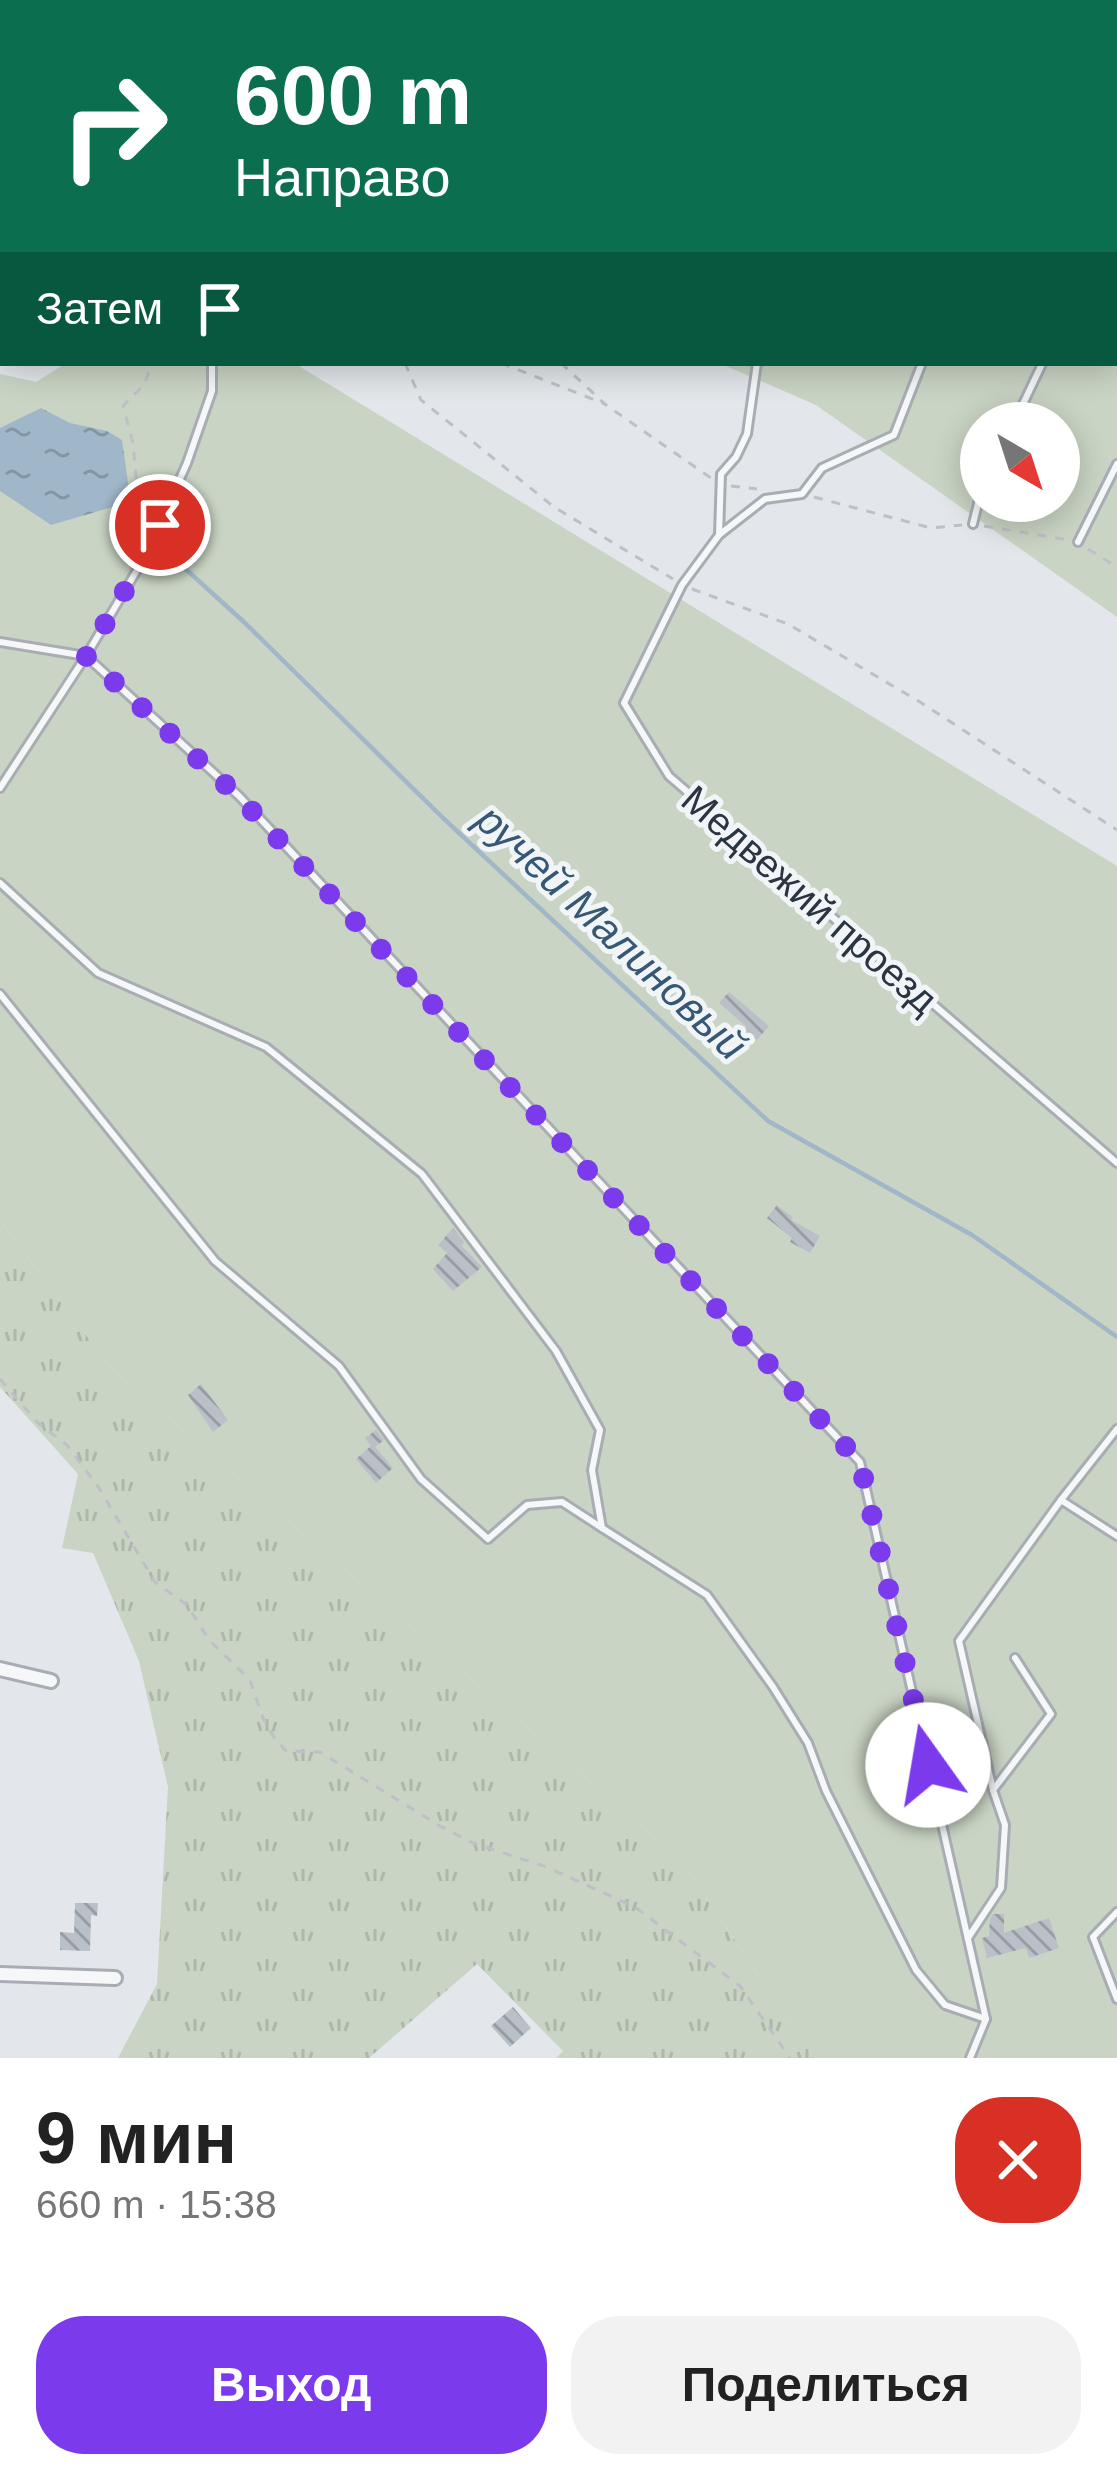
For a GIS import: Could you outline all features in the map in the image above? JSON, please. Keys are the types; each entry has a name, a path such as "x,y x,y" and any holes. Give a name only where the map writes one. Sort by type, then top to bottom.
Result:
{"street":[{"path":"0,1669 51,1681"},
{"path":"0,1974 116,1978"}],"lane":[{"path":"0,788 146,555 187,464 212,392 212,366"},
{"path":"719,535 721,474 747,434 757,366"},
{"path":"682,585 719,535 765,500 802,494 822,467 894,435 921,366"},
{"path":"1024,402 1041,366"},
{"path":"1078,542 1117,464"},
{"name":"Медвежий проезд","path":"682,585 624,703 669,776 1117,1163"},
{"path":"0,642 86,656 238,796 860,1462 986,2019 970,2058"},
{"path":"0,883 98,973 266,1047 422,1174 556,1351 600,1430 592,1470 602,1528"},
{"path":"0,994 215,1261 339,1366 421,1479 488,1539 526,1505 562,1502 707,1595 808,1743 826,1791 916,1970 945,2005 986,2019"},
{"path":"968,1938 1000,1888 1005,1825 959,1641 1117,1429"},
{"path":"1061,1500 1117,1536"},
{"path":"993,1790 1051,1714 1015,1658"},
{"path":"1117,1912 1093,1937 1117,1999"}],"path":[{"path":"146,555 146,536 134,514 133,443 123,406 144,385 151,366"},
{"path":"407,366 421,400 554,507 682,585 788,624 920,702 1117,830"},
{"path":"508,366 606,405"},
{"path":"564,366 606,405 722,485 762,489"},
{"path":"802,494 931,528 973,524 1078,542 1117,567"},
{"path":"0,1379 38,1423 67,1445 155,1582 187,1605 209,1640 250,1680 263,1718 286,1751 320,1752 473,1843 544,1866 634,1907 740,1986 790,2058"}],"green space":[{"path":"61,366 299,366 1117,866 1117,2058 814,2058 682,1861 111,1368 0,1221 0,374 36,382"},
{"path":"726,366 1117,366 1117,617 982,522 1080,522 1080,402 960,402 960,506 816,405"},
{"path":"0,1221 111,1368 682,1861 814,2058 556,2058 563,2051 477,1964 369,2058 118,2058 157,1984 168,1787 139,1661 93,1553 62,1548 78,1474 0,1387"}],"water":[{"path":"41,408 122,440 130,497 116,506 51,525 0,491 0,428"}],"building":[{"path":"729,992 769,1026 757,1040 719,1003"},
{"path":"777,1205 791,1220 820,1236 810,1253 790,1242 792,1238 767,1218"},
{"path":"453,1228 482,1267 453,1291 433,1269 447,1253 438,1245"},
{"path":"201,1384 228,1420 213,1432 188,1395"},
{"path":"376,1430 384,1440 375,1447 393,1468 376,1483 356,1459 371,1446 365,1438"},
{"path":"75,1903 98,1903 97,1916 91,1915 90,1951 60,1950 60,1932 74,1933"},
{"path":"993,1914 1004,1914 1004,1933 1049,1918 1059,1948 1029,1958 1026,1948 987,1958 982,1938 989,1936"},
{"path":"513,2007 531,2028 510,2047 491,2026"}],"waterway":[{"name":"ручей Малиновый","path":"116,506 768,1121 972,1235 1117,1337"}],"route":[{"path":"160,525 86,656 238,796 860,1462 928,1765"}]}
